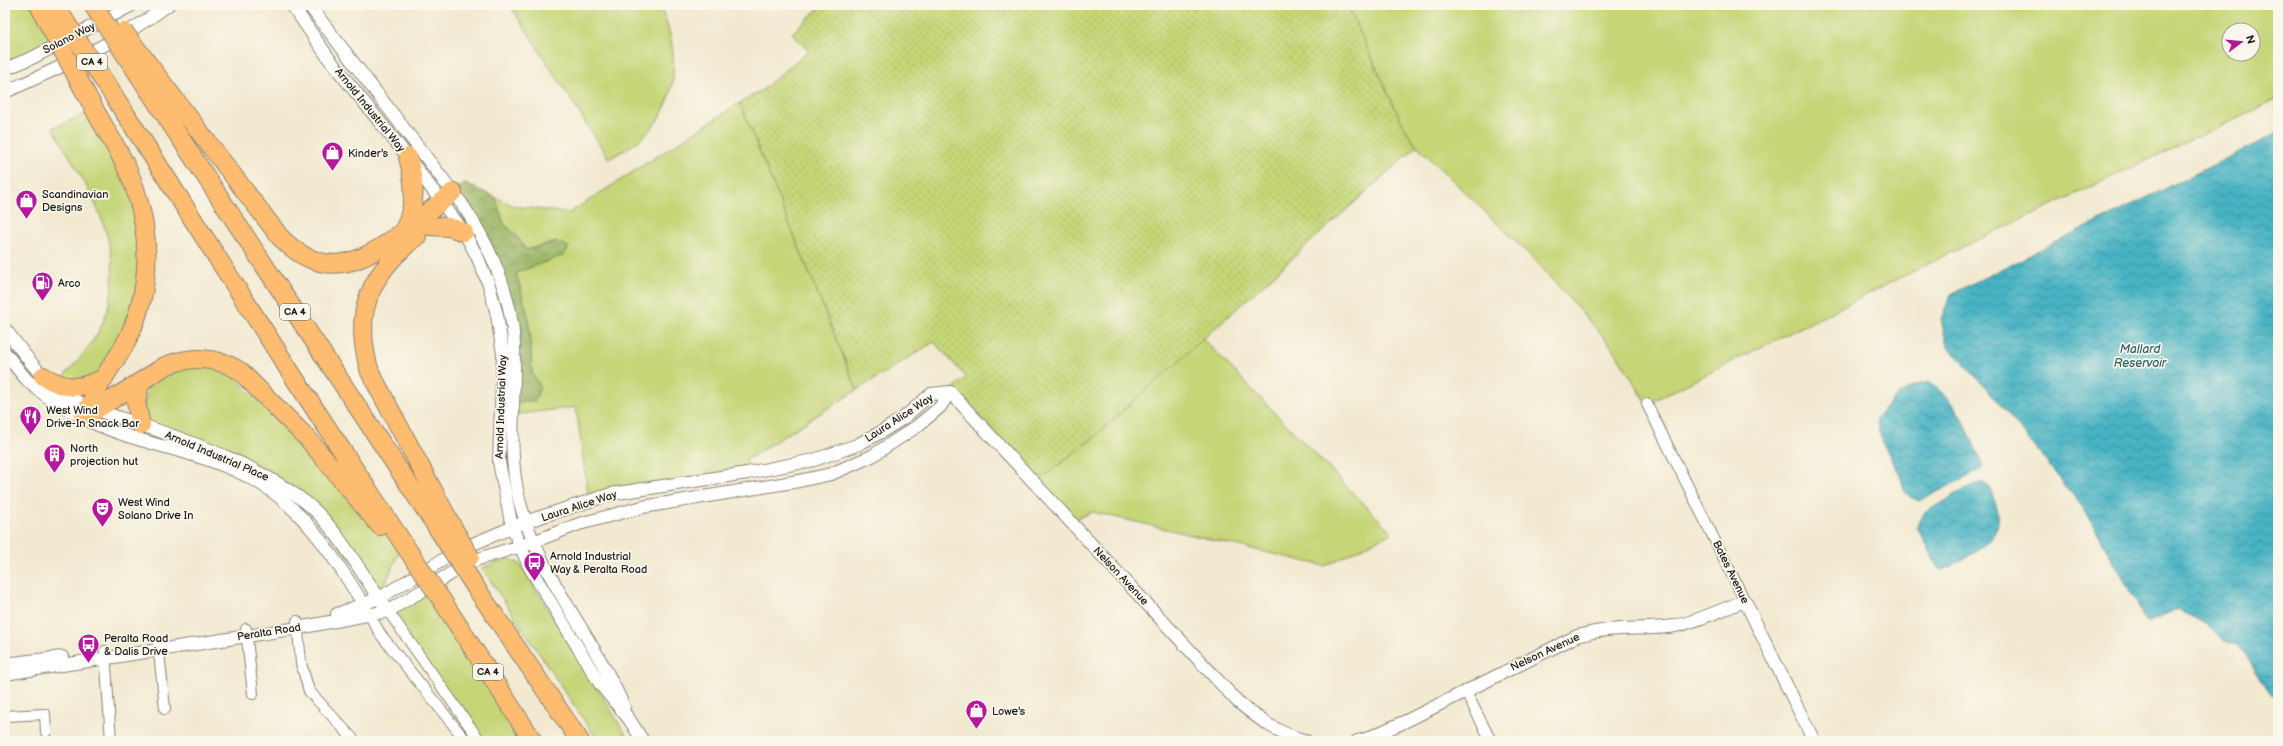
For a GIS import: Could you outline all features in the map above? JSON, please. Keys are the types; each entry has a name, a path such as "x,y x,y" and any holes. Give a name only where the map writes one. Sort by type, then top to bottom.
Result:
{"highway":[{"path":"39,5 55,16 98,116 126,168 136,192 146,245 145,281 140,309 127,341 104,378 89,412"},
{"name":"CA 4","path":"93,5 156,88 447,530"},
{"path":"101,5 156,88 275,231 292,250 309,260 336,264 352,262 371,255 447,200"},
{"name":"CA 4","path":"55,16 121,107 293,376 398,544 441,599 533,741"},
{"path":"404,231 414,201 414,181 408,157"},
{"path":"447,200 429,226 388,261 376,278 365,303 362,328 363,350 370,372 447,530 538,678 580,741"},
{"path":"429,226 449,227 464,232"},
{"path":"89,412 140,383 165,366 189,359 218,361 240,371 309,440 398,544"},
{"path":"43,376 57,384 73,388 89,385 104,378"},
{"path":"140,383 136,402 141,425"}],"street":[{"name":"Solano Way","path":"5,69 34,57 132,5"},
{"name":"Solano Way","path":"5,92 62,67 96,49 144,23 168,5"},
{"name":"Arnold Industrial Way","path":"292,5 330,60 408,157 447,200 475,223 495,264 509,306 514,342 513,463 525,522 538,553 612,678 629,719"},
{"name":"Arnold Industrial Way","path":"309,5 447,200 477,256 489,285 497,315 503,354 499,462 512,527 519,547 530,568 600,684 629,719 643,741"},
{"name":"Arnold Industrial Place","path":"5,329 43,376 108,429 229,467 257,481 280,498 319,536 367,610 381,635 466,741"},
{"name":"Arnold Industrial Place","path":"5,353 28,381 89,412 141,425 190,442 246,466 277,482 305,502 326,522 480,741"},
{"name":"Laura Alice Way","path":"512,527 611,494 747,473 814,460 836,453 881,432 902,419 931,394 950,392"},
{"name":"Laura Alice Way","path":"519,547 610,514 686,498 799,481 831,474 872,456 916,427 940,407 950,392"},
{"name":"Nelson Avenue","path":"950,392 1237,702 1267,726 1284,734 1306,741"},
{"name":"Bates Avenue","path":"1647,404 1814,741"},
{"name":"Peralta Road","path":"367,610 379,598 461,549 512,527"},
{"name":"Peralta Road","path":"5,664 158,647 297,625 339,614 367,610 388,611 472,561 519,547"},
{"name":"Nelson Avenue","path":"1357,741 1374,736 1578,636 1597,630 1676,626 1745,601"},
{"path":"297,625 301,663 309,691 355,741"},
{"path":"247,632 253,694"},
{"path":"158,647 165,709"},
{"name":"Peralta Road","path":"5,674 105,654"},
{"path":"105,654 111,741"},
{"path":"1466,692 1491,741"},
{"path":"5,716 45,714 46,732"}],"green space":[{"path":"5,5 39,5 60,45 5,69"},
{"path":"510,5 660,5 667,23 671,41 673,78 670,95 663,112 652,127 635,144 609,159"},
{"path":"822,5 1347,5 1404,127 1417,146 1093,438 1034,484 950,392 966,377 934,342 857,390 740,103 762,90 808,51 792,33"},
{"path":"1347,5 2278,5 2278,99 1948,254 1647,404 1613,348 1536,261 1417,146 1404,127"},
{"path":"740,103 857,390 746,460 747,473 589,502 576,407 513,415 514,402 540,386 532,373 529,320 516,273 536,264 557,242 526,250 515,234 504,224 495,197 514,206 569,213"},
{"path":"95,110 136,192 144,288 104,378 57,384 96,337 104,319 111,294 112,270 110,248 105,227 87,187 53,128"},
{"path":"464,183 495,197 504,224 515,234 526,250 557,242 569,247 564,255 516,273 529,320 532,373 540,386 535,401 514,402 514,342 495,264 453,192"},
{"path":"1202,338 1392,533 1325,566 1093,512 1070,521 1034,484 1093,438"},
{"path":"218,361 403,543 379,598 305,501 141,425 149,376"},
{"path":"508,558 520,564 630,741 598,741 482,568"},
{"path":"429,587 535,741 480,741 388,611"}],"water":[{"name":"Mallard Reservoir","path":"2278,133 2278,697 2271,694 2239,646 2225,641 2207,625 2178,609 2148,623 2084,509 1996,399 1947,345 1941,319 1951,294"},
{"path":"1928,382 1949,399 1956,409 1968,430 1983,466 1981,470 1919,501 1910,497 1904,490 1901,478 1881,439 1876,419 1886,406 1899,395 1913,387"},
{"path":"1983,482 1991,490 1995,502 1998,515 1997,527 1985,545 1943,570 1939,569 1917,527 1924,513 1966,488"}],"place":[{"name":"Kinder's","path":"332,172"},
{"name":"Scandinavian Designs","path":"27,220"},
{"name":"Arco","path":"43,302"},
{"name":"West Wind Drive-In Snack Bar","path":"30,436"},
{"name":"North projection hut","path":"55,474"},
{"name":"West Wind Solano Drive In","path":"103,528"},
{"name":"Arnold Industrial Way & Peralta Road","path":"534,582"},
{"name":"Peralta Road & Dalis Drive","path":"89,664"},
{"name":"Lowe's","path":"977,730"}]}
